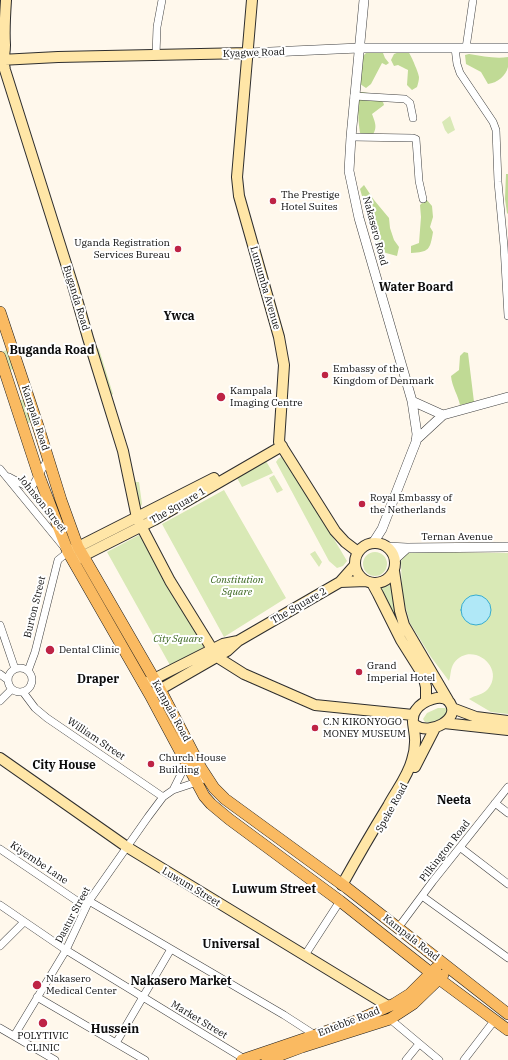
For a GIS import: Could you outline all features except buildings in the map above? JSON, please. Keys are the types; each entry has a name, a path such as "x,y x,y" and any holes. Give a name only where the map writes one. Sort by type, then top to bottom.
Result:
{"main road":[{"name":"Buganda Road","path":"6,0 4,28 5,47 1,60 123,451 139,522 170,581 215,654 244,674 315,705 414,720"},
{"name":"Lumumba Avenue","path":"252,0 237,178 239,196 279,337 284,365 280,444"},
{"name":"Kyagwe Road","path":"1,60 58,57 248,53"},
{"name":"Kampala Road","path":"0,312 69,526 75,554"},
{"name":"Kampala Road","path":"0,357 39,476 75,554 155,692 195,756 202,780 204,796 218,810 340,901 435,976 508,1030"},
{"name":"The Square 1","path":"75,554 139,522 229,470 280,444"},
{"path":"280,444 335,531 345,542 358,552"},
{"path":"426,700 426,687 423,675 401,640 369,582 358,574 355,560 358,552 366,545 382,545 393,552 395,559 394,571 400,611 404,625 450,704 450,717 439,726"},
{"name":"The Square 2","path":"149,681 215,654 227,651 238,641 340,582 355,565"},
{"path":"340,582 383,582 388,579 394,571"},
{"name":"The Square 2","path":"155,692 215,654"},
{"name":"Kampala Road","path":"155,692 186,763 202,780 214,788 225,800 344,886 508,1014"},
{"path":"508,721 476,717 438,698 426,700 418,706 414,720 422,728 439,726 508,730"},
{"name":"Speke Road","path":"344,886 409,768 416,742 414,720"},
{"name":"Speke Road","path":"344,886 400,795 439,726"},
{"name":"Luwum Street","path":"0,758 127,847 388,1006"},
{"name":"Entebbe Road","path":"267,1060 302,1047 390,1019 414,1004 445,965"},
{"name":"Entebbe Road","path":"244,1060 351,1023 402,1000 435,976"}],"street":[{"path":"156,55 157,27 162,0"},
{"name":"Nakasero Road","path":"364,0 354,96 349,171 353,194 412,402 416,424 416,440 382,529 382,545"},
{"path":"466,48 473,0"},
{"name":"Kyagwe Road","path":"248,53 359,48 508,48"},
{"path":"455,48 460,73 493,122 496,130 498,182 508,316"},
{"path":"354,96 406,99 410,103 414,118"},
{"path":"351,137 416,139 419,181 423,199"},
{"path":"416,440 443,415 508,397"},
{"path":"412,402 443,415"},
{"path":"6,475 29,486 33,485 48,459"},
{"name":"Johnson Street","path":"0,468 75,554"},
{"name":"Ternan Avenue","path":"382,545 407,548 508,547"},
{"path":"395,559 407,548"},
{"name":"Burton Street","path":"28,671 58,560 75,554"},
{"path":"0,625 15,669"},
{"path":"0,674 8,680 12,689 17,692 27,691 32,685 32,677 28,671 22,668 15,669 10,674 8,680"},
{"path":"0,702 12,689"},
{"name":"William Street","path":"23,692 35,708 48,718 163,797"},
{"name":"Dastur Street","path":"172,790 186,763 195,756"},
{"name":"Dastur Street","path":"14,1036 66,950 87,904 163,797 172,790 202,780"},
{"name":"Pilkington Road","path":"398,928 508,787"},
{"path":"495,803 508,813"},
{"name":"Kiyembe Lane","path":"0,848 87,904 171,949 284,1015 315,1035"},
{"path":"461,848 508,884"},
{"path":"422,896 508,958"},
{"path":"305,955 340,901"},
{"name":"Market Street","path":"0,905 66,950 244,1060"},
{"path":"0,946 24,922"},
{"path":"116,1044 171,949"},
{"path":"38,997 145,1060"},
{"path":"390,1019 439,1060"},
{"path":"464,1060 494,1020"},
{"path":"0,1028 55,1060"},
{"path":"406,1060 419,1044"}],"green space":[{"path":"402,51 409,53 419,75 417,87 412,90 407,85 408,70 398,65 394,66 391,60 394,54"},
{"path":"366,53 383,53 389,63 386,65 382,63 371,84 366,88 360,84 362,57"},
{"path":"469,54 503,58 508,57 507,70 501,78 488,84 481,72 466,64 465,55"},
{"path":"361,92 369,93 383,102 384,105 372,114 375,122 375,128 374,134 369,141 360,133 358,112"},
{"path":"450,116 455,130 448,134 442,122"},
{"path":"506,174 508,174 508,214 505,199"},
{"path":"364,185 389,218 390,228 394,240 399,247 397,256 386,253 375,247 375,230 372,218 366,210 360,189"},
{"path":"426,199 432,206 433,217 430,227 433,232 431,243 425,251 411,253 411,246 419,243 421,217 420,205"},
{"path":"96,347 99,349 113,394 112,395 109,395 95,349"},
{"path":"9,350 15,369 9,370 3,351"},
{"path":"464,352 468,353 474,402 460,405 451,376 459,370 460,356"},
{"path":"19,400 25,400 31,422 28,423 25,421"},
{"path":"284,455 347,561 343,566 337,568 329,561 276,462"},
{"path":"266,461 273,473 242,487 237,478"},
{"path":"274,475 283,490 277,493 269,478"},
{"path":"135,482 139,482 141,506 137,504"},
{"name":"Constitution Square","path":"224,490 286,598 224,637 162,524"},
{"name":"City Square","path":"139,535 204,647 171,667 107,552"},
{"path":"315,551 322,562 319,567 310,554"},
{"path":"375,552 384,555 387,564 384,573 375,576 366,573 363,564 366,555"},
{"path":"408,552 508,553 508,714 491,712 469,699 486,691 492,681 493,672 490,665 484,659 477,655 469,654 461,657 453,665 449,681 431,657 410,623 402,595 401,561"},
{"path":"391,583 403,636 378,587 388,586"},
{"path":"438,708 448,708 449,711 438,720 425,722 423,719 427,713"}],"water":[{"path":"476,595 487,599 491,610 487,621 476,625 465,621 461,610 465,599"}],"place":[{"name":"The Prestige Hotel Suites","path":"273,201"},
{"name":"Uganda Registration Services Bureau","path":"178,249"},
{"name":"Embassy of the Kingdom of Denmark","path":"325,375"},
{"name":"Kampala Imaging Centre","path":"221,397"},
{"name":"Royal Embassy of the Netherlands","path":"362,504"},
{"name":"Dental Clinic","path":"50,650"},
{"name":"Grand Imperial Hotel","path":"359,672"},
{"name":"C.N KIKONYOGO MONEY MUSEUM","path":"315,728"},
{"name":"Church House Building","path":"151,764"},
{"name":"Nakasero Medical Center","path":"37,985"},
{"name":"POLYTIVIC CLINIC","path":"43,1023"}],"district":[{"name":"Water Board","path":"416,288"},
{"name":"Ywca","path":"179,317"},
{"name":"Buganda Road","path":"52,351"},
{"name":"Draper","path":"98,680"},
{"name":"City House","path":"64,766"},
{"name":"Neeta","path":"454,801"},
{"name":"Luwum Street","path":"274,890"},
{"name":"Universal","path":"231,945"},
{"name":"Nakasero Market","path":"181,982"},
{"name":"Hussein","path":"115,1030"}]}
